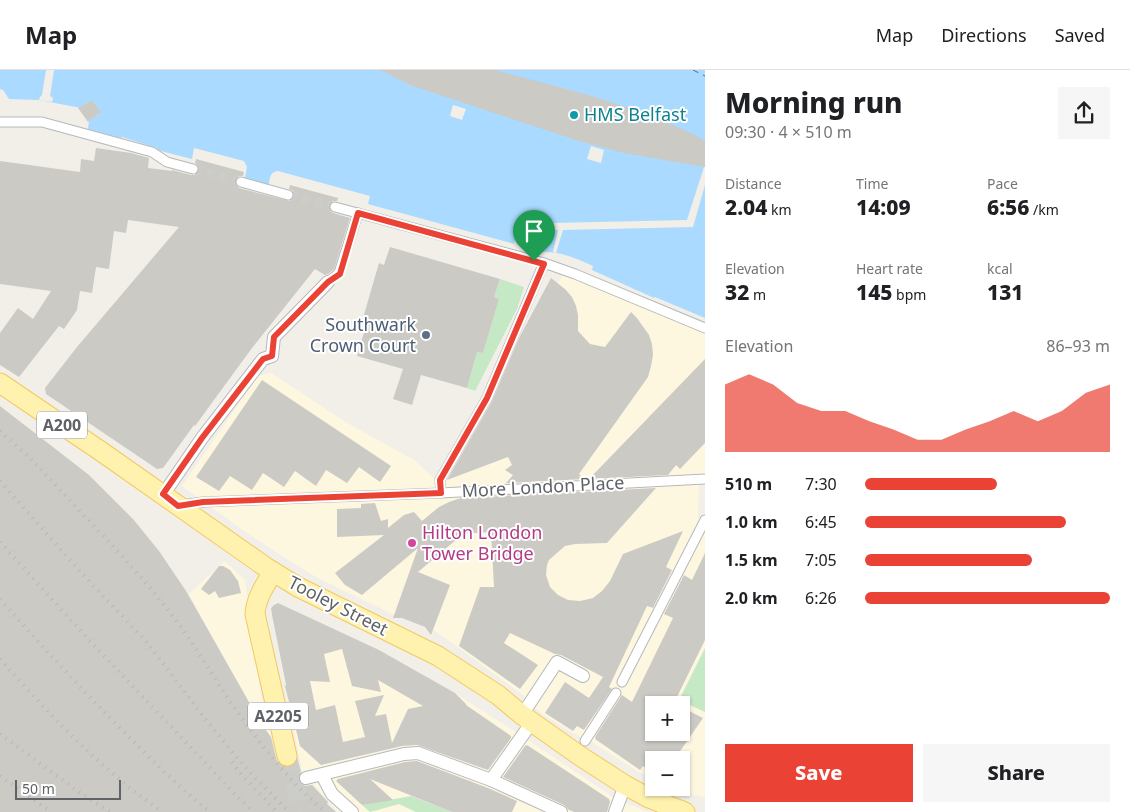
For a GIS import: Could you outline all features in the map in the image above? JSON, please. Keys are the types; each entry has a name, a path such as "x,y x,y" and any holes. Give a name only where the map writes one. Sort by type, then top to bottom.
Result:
{"main road":[{"name":"Tooley Street","path":"0,383 273,572 298,587 438,656 625,786 685,812"},
{"name":"A2205","path":"273,572 255,606 255,614 287,756"}],"street":[{"path":"0,122 42,122 152,152 167,162 193,169"},
{"path":"241,182 288,195"},
{"path":"335,207 575,274 705,328"},
{"path":"170,500 202,438 263,359 272,356 274,337 328,282 340,274 358,213"},
{"path":"441,493 440,480 487,398 544,264"},
{"name":"More London Place","path":"170,500 203,502 702,480"},
{"path":"622,682 705,521"},
{"path":"491,780 557,662 583,676"},
{"path":"585,741 616,693"},
{"path":"306,778 404,754 418,753 491,780 561,812"},
{"path":"322,775 332,794 352,812"},
{"path":"615,812 625,786"}],"shaded area":[{"path":"563,274 705,330 705,473 699,480 698,518 705,522 705,797 690,793 690,751 645,751 645,774 637,771 592,742 573,733 541,713 524,696 435,631 392,614 318,578 247,533 182,486 258,376 271,373 349,424 414,460 438,482 442,483"},
{"path":"225,561 245,580 261,696 273,740 247,700 189,594"},
{"path":"278,603 367,645 451,691 616,799 648,812 338,812 302,771 271,608"}],"green space":[{"path":"500,279 524,287 517,309 475,391 467,388 477,352 483,353 499,299 494,297"},
{"path":"705,648 705,712 690,705 690,696 681,696"},
{"path":"411,796 452,812 416,812 399,804 370,812 362,805"}],"water":[{"path":"0,70 705,70 705,318 654,298 592,270 593,266 570,256 544,252 368,204 370,196 278,171 272,174 269,184 253,182 245,178 247,167 244,161 194,148 192,159 157,150 157,148 122,137 88,129 89,120 99,114 99,110 93,102 90,101 81,108 39,100 9,99 3,90 0,89"}],"pier":[{"path":"46,70 54,70 50,96 53,98 52,102 39,100 42,95"},
{"path":"453,105 466,109 462,120 450,116"},
{"path":"591,146 604,150 601,163 587,159"},
{"path":"704,167 705,185 693,227 563,230 556,253 553,252 558,230 550,230 544,252 514,244 521,220 524,221 526,216 552,223 687,220"}],"building":[{"name":"HMS Belfast","path":"380,70 495,70 585,94 666,122 705,141 705,167 624,153 579,141 410,85"},
{"path":"92,100 101,112 88,122 78,108"},
{"path":"96,148 131,153 149,158 148,168 172,170 191,175 195,175 199,171 199,167 195,163 196,159 244,172 243,176 239,176 235,180 235,184 239,188 289,201 294,196 293,191 289,189 290,185 338,198 337,201 330,203 330,211 350,218 334,269 325,275 315,269 252,348 163,468 157,469 46,394 45,388 77,347 179,227 128,220 126,233 114,231 109,269 96,267 92,293 80,291 77,310 64,329 59,326 19,377 0,365 0,333 18,308 33,319 51,291 0,284 0,161 80,172 81,159 94,161"},
{"path":"526,216 552,223 544,252 518,244"},
{"name":"Southwark Crown Court","path":"390,247 500,279 494,297 499,299 483,353 477,352 467,388 421,375 412,405 393,399 403,369 357,356 368,319 363,318 379,263 384,265"},
{"path":"551,278 572,297 578,315 578,331 590,344 605,347 631,312 637,318 649,335 652,344 653,355 648,377 579,474 584,479 506,483 513,475 505,470 512,465 508,457 447,480 492,401 519,338"},
{"path":"705,359 705,443 680,469 676,465 668,475 589,479"},
{"path":"262,380 391,466 380,482 359,467 347,483 326,470 316,486 295,471 284,487 263,473 252,490 230,476 219,491 196,477"},
{"path":"0,406 89,475 133,519 159,551 186,591 260,722 271,737 278,763 284,767 293,765 300,773 298,779 300,783 304,786 312,785 336,812 0,812"},
{"path":"656,488 607,543 565,546 549,560 547,565 546,575 550,587 558,595 568,600 580,601 593,598 610,581 623,554 683,531 666,567 672,570 653,608 647,606 609,687 612,689 584,730 577,726 573,731 545,713 565,682 589,698 603,677 561,655 510,633 504,643 538,665 520,689 459,646 480,587 494,587 491,532 463,534 418,572 450,585 431,635 425,627 402,618 393,618 418,548 362,595 345,585 335,573 384,535 337,537 337,509 361,508 361,504 375,503 381,521 388,519 388,528 404,515 414,512 422,521 439,507 461,498"},
{"path":"705,553 705,640 677,696 645,696 645,741 687,741 680,751 645,751 645,767 643,766 640,770 595,739 595,737 622,695 632,702 673,618 664,614 684,575 692,580"},
{"path":"219,566 230,570 238,581 241,593 219,598 215,591 209,595 201,589"},
{"path":"278,603 379,650 455,693 466,705 511,736 511,738 488,770 417,745 402,746 321,765 300,746 285,686 271,608","holes":["342,649 352,686 381,692 378,680 423,706 408,709 392,743 386,714 375,716 384,695 355,701 365,737 343,742 335,705 316,710 310,681 330,682 324,654"]},
{"path":"690,712 703,718 690,737"},
{"path":"527,745 609,799 607,812 574,812 564,805 503,777"},
{"path":"417,761 517,801 512,812 452,812 370,779 393,800 362,805 336,781 405,762"}],"ferry route":[{"path":"693,70 705,76"}],"tunnel":[{"path":"193,169 241,182"},
{"path":"288,195 335,207"},
{"path":"287,756 302,812"},
{"path":"293,780 306,778"}],"railway":[{"path":"0,431 32,460 152,590 182,628 231,703 260,743 297,786 325,812"},
{"path":"0,481 86,578 145,640 245,767 289,812"},
{"path":"0,542 89,640 253,812"},
{"path":"0,599 112,720 172,779 210,812"},
{"path":"0,659 76,740 108,770 162,812"},
{"path":"0,734 79,792 111,812"},
{"path":"232,762 277,812"},
{"path":"0,776 51,812"}],"place":[{"name":"HMS Belfast","path":"574,115"},
{"name":"Southwark Crown Court","path":"426,335"},
{"name":"Hilton London Tower Bridge","path":"412,543"}],"route":[{"path":"358,213 534,261 544,264 487,398 440,480 441,493 203,502 178,506 163,494 202,438 263,359 272,356 274,337 328,282 340,274 358,213"}]}
